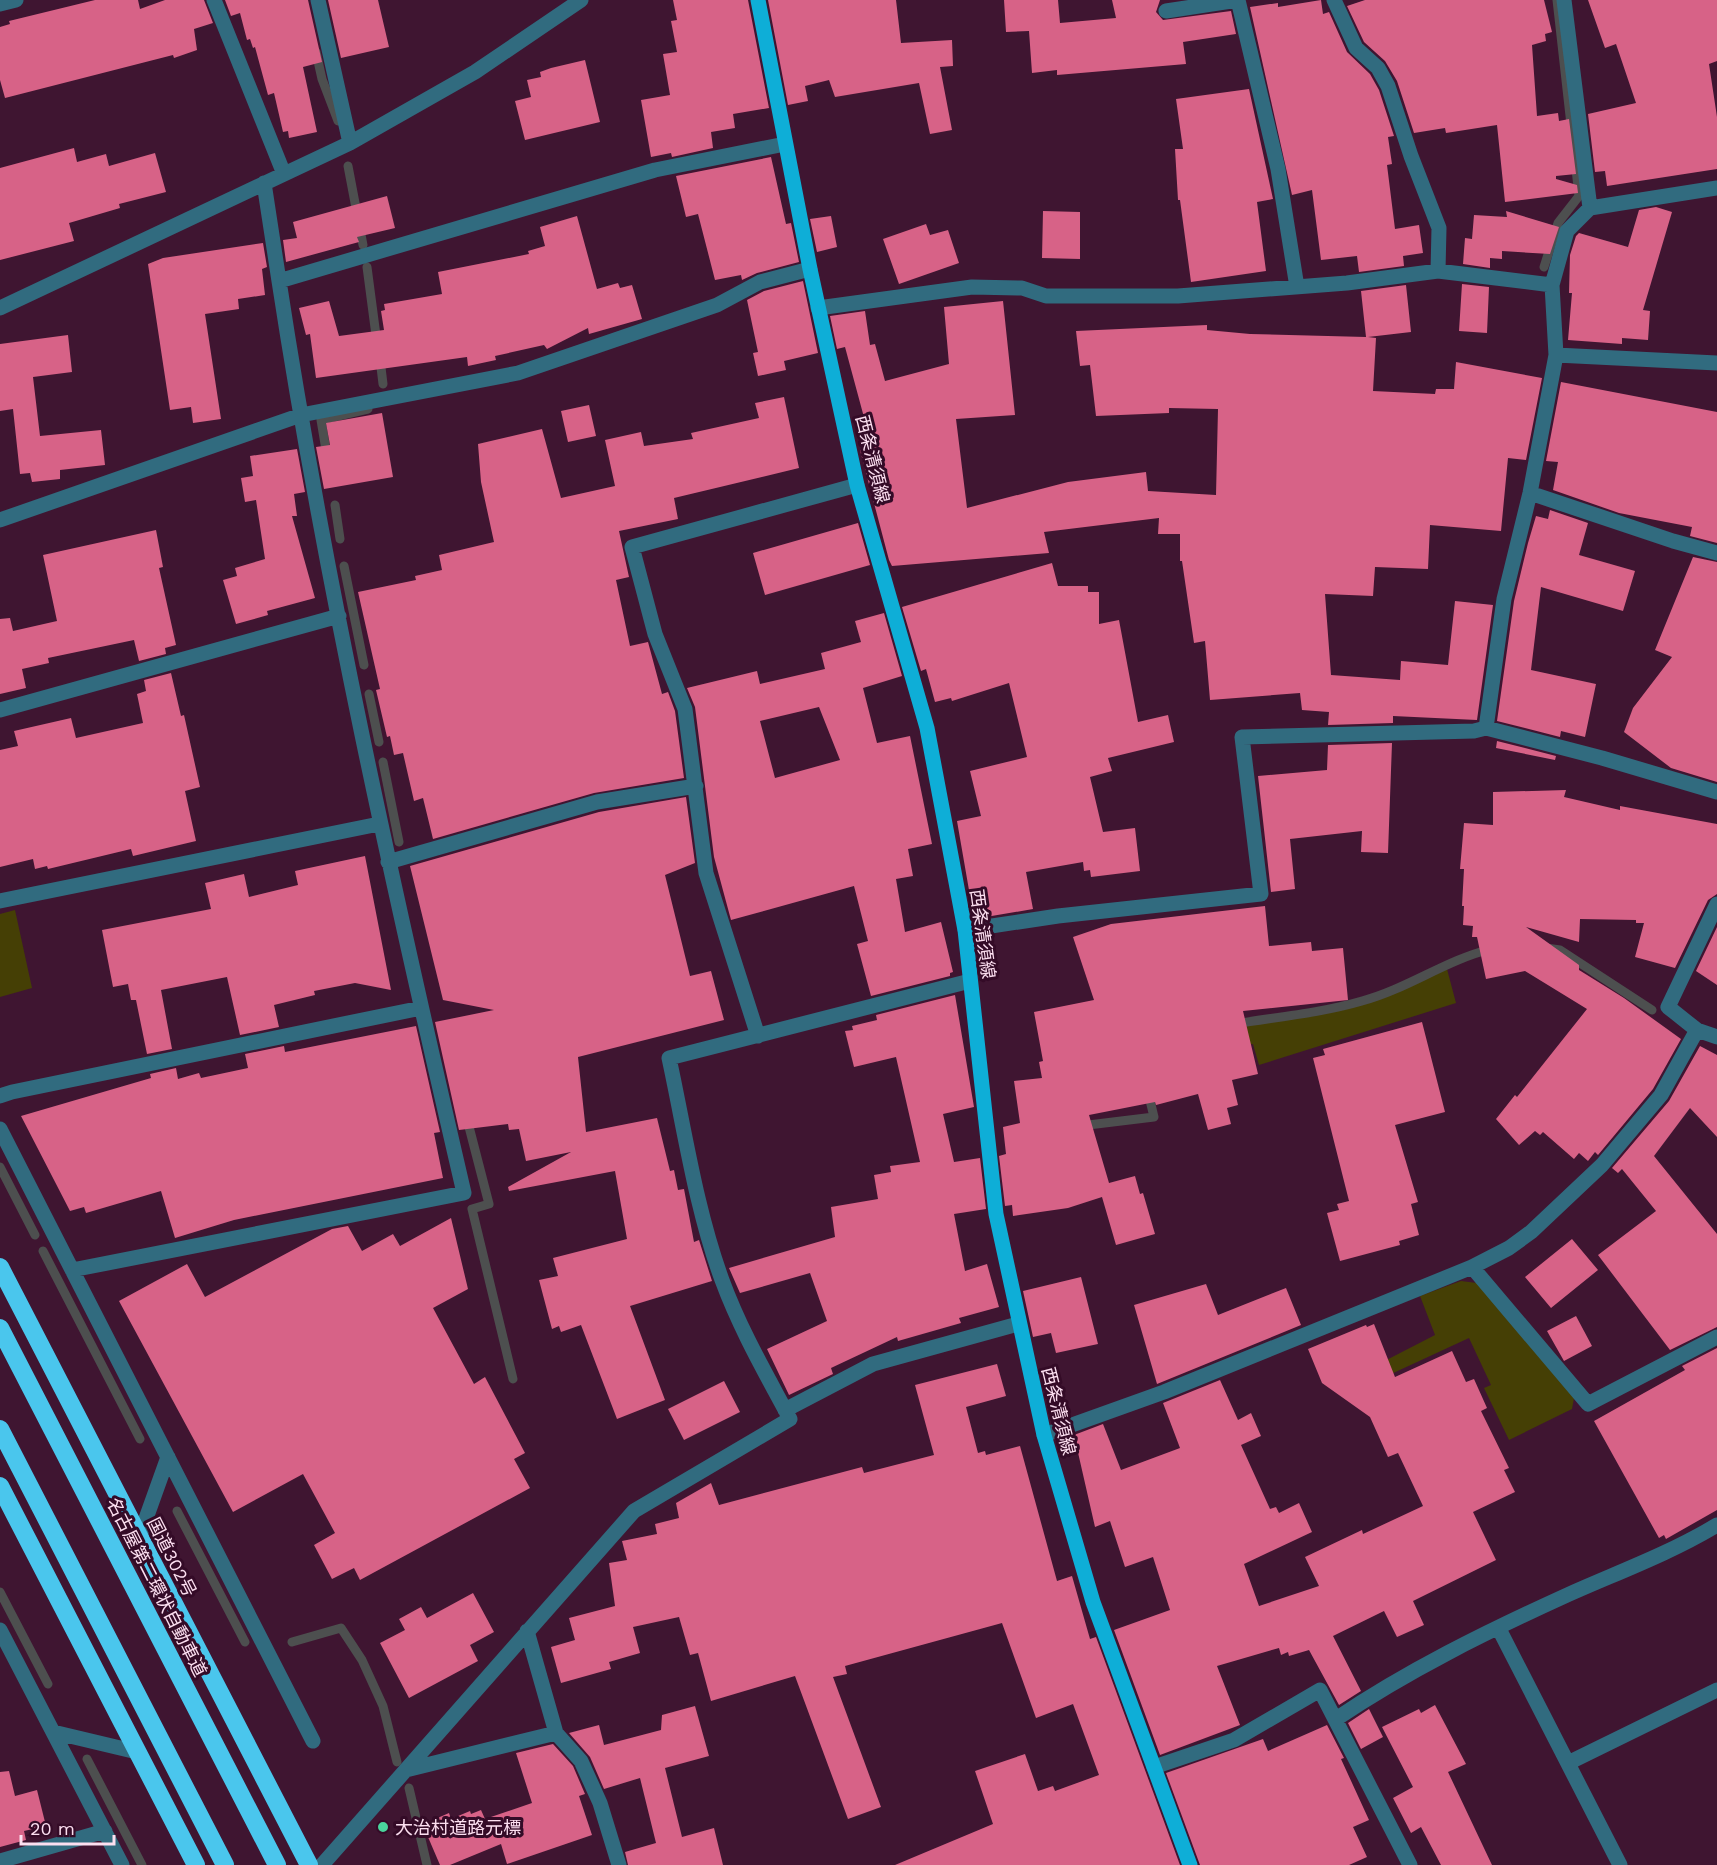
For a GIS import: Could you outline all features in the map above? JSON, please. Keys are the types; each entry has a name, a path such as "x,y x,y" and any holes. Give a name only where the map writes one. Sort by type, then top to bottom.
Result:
{"highway":[{"name":"国道302号","path":"0,1267 309,1865"},
{"name":"名古屋第二環状自動車道","path":"0,1328 277,1865"},
{"path":"0,1429 225,1865"},
{"path":"0,1486 196,1865"}],"main road":[{"name":"西条清須線","path":"758,0 810,269 857,485 927,728 965,930 996,1214 1018,1324 1044,1435 1093,1602 1190,1865"}],"street":[{"path":"0,4 16,0"},
{"path":"214,0 284,174"},
{"path":"318,0 350,142"},
{"path":"0,308 350,142 475,72 581,0"},
{"path":"1166,11 1238,0 1278,169 1297,287"},
{"path":"1334,0 1356,48 1378,68 1388,86 1411,156 1439,228 1438,271"},
{"path":"1564,0 1590,208"},
{"path":"279,281 562,200 655,170 785,144"},
{"path":"72,1270 464,1193 379,824 301,415 264,183"},
{"path":"1485,728 1504,599 1530,493 1556,355 1552,285 1567,231 1590,208 1717,188"},
{"path":"0,520 301,415 518,373 717,305 760,282 810,269"},
{"path":"818,308 972,286 1022,288 1046,296 1178,296 1297,287 1438,271 1552,285"},
{"path":"1556,355 1717,363"},
{"path":"758,1036 706,873 685,709 656,634 632,547 857,485"},
{"path":"1530,493 1673,542 1717,553"},
{"path":"0,710 339,616"},
{"path":"965,930 1058,916 1262,894 1242,737 1474,731 1485,728 1602,758 1717,792"},
{"path":"388,862 597,802 696,786"},
{"path":"0,900 379,824"},
{"path":"1717,904 1668,1007 1697,1030 1717,1037"},
{"path":"321,1865 634,1511 790,1419 757,1361 722,1279 701,1209 669,1058 970,981"},
{"path":"0,1096 421,1008"},
{"path":"1044,1435 1164,1392 1472,1267 1509,1248 1531,1232 1602,1165 1660,1095 1697,1030"},
{"path":"0,1129 313,1741"},
{"path":"1472,1267 1588,1404 1717,1337"},
{"path":"785,1410 873,1364 1018,1324"},
{"path":"139,1538 168,1457"},
{"path":"1336,1719 1385,1685 1564,1597 1682,1546 1717,1525"},
{"path":"1499,1629 1620,1865"},
{"path":"0,1630 122,1865"},
{"path":"527,1631 556,1733 581,1761 600,1803 619,1865"},
{"path":"1154,1767 1234,1740 1320,1690 1410,1865"},
{"path":"1568,1762 1717,1690"},
{"path":"53,1732 137,1752"},
{"path":"406,1770 556,1733"},
{"path":"0,1861 105,1831"}],"shaded area":[{"path":"15,910 32,988 0,997 0,914"},
{"path":"1447,969 1456,1003 1259,1065 1253,1044 1237,1047 1232,1026 1362,1003 1399,991"},
{"path":"1461,1281 1477,1283 1574,1398 1572,1409 1509,1440 1484,1388 1491,1385 1469,1338 1376,1381 1369,1369 1435,1335 1420,1296"}],"building":[{"path":"95,0 138,0 140,9 165,0 204,0 213,23 194,29 197,50 174,58 173,55 5,98 0,80 0,27 10,24 9,21"},
{"path":"225,0 308,0 322,62 303,67 317,132 289,138 288,131 283,132 274,93 268,95 255,47 253,48 250,39 247,40 240,13 231,16"},
{"path":"328,0 378,0 389,47 341,58"},
{"path":"673,0 748,0 769,108 733,114 735,128 711,132 713,148 672,157 671,153 651,157 641,100 670,95 663,54 677,52 671,21 677,20"},
{"path":"768,0 896,0 901,43 952,40 953,66 940,67 952,130 930,134 919,83 835,97 829,80 805,86 808,101 788,105"},
{"path":"1004,0 1058,0 1060,23 1116,18 1112,0 1160,0 1156,12 1163,20 1231,11 1236,34 1183,42 1186,64 1057,75 1057,70 1032,73 1029,31 1006,32"},
{"path":"1321,0 1323,14 1329,12 1347,52 1370,74 1379,90 1394,136 1388,137 1392,164 1387,165 1395,229 1419,225 1423,253 1403,256 1404,266 1359,272 1357,256 1321,260 1312,190 1292,195 1250,7 1278,3 1278,7"},
{"path":"1365,0 1544,0 1552,32 1545,34 1546,41 1532,45 1537,116 1558,113 1559,121 1569,119 1576,174 1556,176 1556,179 1577,185 1578,193 1505,202 1497,125 1446,133 1445,128 1414,133 1397,81 1385,61 1364,42 1347,6"},
{"path":"1588,0 1717,0 1717,61 1709,64 1717,117 1717,169 1607,186 1605,171 1595,172 1588,114 1636,103 1616,44 1605,48"},
{"path":"585,60 600,122 525,140 515,101 531,97 527,80 541,77 540,72 551,68"},
{"path":"1249,89 1273,199 1257,202 1266,271 1191,282 1180,200 1178,200 1175,149 1183,149 1176,99"},
{"path":"74,148 77,162 106,154 109,166 155,153 166,192 119,204 120,208 69,223 74,241 0,260 0,168"},
{"path":"771,157 786,224 791,223 799,262 757,273 742,280 741,275 715,280 698,214 686,217 676,176"},
{"path":"387,196 395,228 357,237 359,242 286,262 283,240 297,238 293,222"},
{"path":"1656,207 1672,212 1643,310 1650,311 1648,340 1622,338 1622,344 1568,340 1572,293 1569,293 1570,255 1576,236 1579,233 1628,247 1639,210"},
{"path":"1043,211 1080,212 1080,259 1042,258"},
{"path":"1506,211 1559,227 1550,254 1502,251 1502,259 1490,258 1490,268 1463,264 1465,238 1472,239 1474,215 1507,217"},
{"path":"577,216 597,289 618,283 620,288 632,285 642,319 589,334 588,328 547,349 544,345 495,356 496,360 468,366 467,357 316,378 310,334 306,335 299,308 329,301 339,336 384,330 381,311 385,310 384,304 442,294 438,272 529,254 528,251 545,246 540,227"},
{"path":"831,216 837,247 817,252 810,219"},
{"path":"926,224 930,235 948,230 959,263 899,284 883,239"},
{"path":"263,243 267,267 262,269 265,295 238,299 239,309 205,314 221,419 193,423 191,407 170,410 148,264 163,258"},
{"path":"803,281 818,353 784,361 786,370 758,376 753,353 758,352 747,300 764,291"},
{"path":"1462,284 1489,287 1487,333 1459,331"},
{"path":"1406,285 1411,332 1368,337 1376,338 1373,391 1435,394 1436,389 1454,389 1456,362 1542,378 1526,460 1508,458 1501,531 1430,525 1428,569 1375,567 1373,596 1325,594 1331,675 1400,680 1401,661 1448,665 1455,601 1493,605 1477,720 1393,716 1393,723 1328,725 1329,712 1302,710 1300,693 1210,700 1205,641 1194,643 1182,561 1180,561 1180,534 1158,534 1159,518 1044,532 1049,553 892,566 860,450 872,447 845,347 837,349 830,316 865,311 870,345 875,344 885,381 949,364 944,307 1003,301 1015,415 956,419 967,508 1068,482 1146,472 1148,491 1216,495 1218,409 1169,408 1169,413 1096,416 1090,365 1080,366 1076,331 1207,325 1207,330 1250,334 1366,337 1361,291"},
{"path":"68,335 72,372 33,377 40,436 101,430 105,465 60,470 60,479 32,482 30,473 20,474 13,409 0,411 0,344"},
{"path":"1561,382 1717,412 1717,543 1690,536 1692,527 1619,513 1553,490 1558,462 1546,461"},
{"path":"784,397 799,468 674,498 678,519 619,531 629,577 616,580 630,646 648,642 662,694 668,692 675,711 684,778 594,793 433,839 423,798 414,801 403,753 394,755 390,736 387,737 376,690 380,689 358,592 416,580 415,576 442,570 439,555 494,542 481,482 478,444 542,429 561,498 615,486 605,440 641,432 644,446 693,439 691,433 759,418 755,403"},
{"path":"589,405 596,436 568,442 561,411"},
{"path":"382,413 393,477 324,489 316,447 330,445 326,423"},
{"path":"297,449 305,492 294,494 297,516 292,516 315,598 267,611 268,615 236,624 223,580 237,576 235,568 265,559 256,500 245,502 241,478 253,476 250,456"},
{"path":"1550,510 1588,523 1579,555 1635,571 1623,611 1541,587 1531,670 1596,684 1585,737 1561,731 1560,737 1497,721 1514,601 1528,543 1536,516 1548,519"},
{"path":"858,523 870,565 765,595 753,553"},
{"path":"156,530 163,567 159,568 176,645 165,648 166,654 139,661 134,640 48,658 49,663 22,669 26,688 0,694 0,619 10,618 13,631 57,621 43,555"},
{"path":"1693,557 1717,562 1717,782 1671,768 1624,732 1633,708 1672,657 1655,650"},
{"path":"1052,563 1058,586 1088,586 1088,592 1099,592 1099,624 1119,620 1138,722 1168,715 1174,742 1108,758 1112,771 1090,777 1103,832 1135,828 1140,871 1091,877 1090,870 1084,871 1083,862 1026,872 1033,909 974,919 957,821 981,816 970,771 1027,757 1009,683 952,701 951,698 935,702 926,669 921,671 902,607"},
{"path":"884,613 902,676 863,688 877,743 910,736 932,844 908,849 913,876 896,879 905,932 941,922 953,972 950,976 871,996 857,944 868,941 854,886 731,920 714,857 695,707 687,688 757,671 760,684 825,669 821,653 861,642 855,621","holes":["819,707 840,760 775,778 760,721"]},
{"path":"171,673 181,716 184,715 200,787 185,791 196,841 133,856 131,849 48,869 47,866 35,869 33,859 0,867 0,750 18,746 14,731 71,718 76,738 143,723 137,694 146,691 144,680"},
{"path":"1497,741 1556,756 1555,760 1496,748"},
{"path":"1392,743 1388,853 1361,852 1362,831 1290,839 1295,889 1271,892 1258,776 1327,770 1328,745"},
{"path":"1566,790 1564,797 1620,810 1620,806 1717,824 1717,894 1708,900 1675,968 1635,957 1644,923 1636,923 1636,920 1580,919 1579,942 1526,927 1579,965 1579,970 1624,998 1681,1039 1653,1089 1598,1155 1595,1152 1588,1161 1579,1153 1574,1159 1543,1132 1540,1135 1535,1131 1519,1145 1496,1119 1515,1095 1517,1097 1587,1009 1525,971 1486,979 1477,937 1472,937 1473,926 1463,925 1464,869 1460,869 1464,823 1493,825 1493,792"},
{"path":"686,797 695,863 665,875 690,976 711,971 724,1020 578,1057 586,1132 657,1118 670,1171 674,1170 678,1190 684,1189 694,1242 699,1240 712,1281 630,1306 665,1400 617,1419 581,1325 561,1332 559,1326 552,1329 539,1280 558,1276 553,1258 627,1239 615,1171 509,1191 508,1187 571,1152 526,1161 519,1129 509,1130 508,1124 459,1130 435,1022 494,1010 443,1000 410,866 599,812"},
{"path":"365,856 391,990 355,983 314,991 315,995 274,1005 279,1027 240,1035 227,977 161,990 172,1049 147,1054 136,1000 131,1000 128,984 113,987 102,930 211,909 205,883 244,874 249,897 298,885 295,871"},
{"path":"1265,906 1269,946 1311,942 1312,951 1343,948 1348,1000 1243,1011 1258,1074 1232,1080 1238,1105 1227,1108 1231,1124 1208,1130 1198,1094 1156,1105 1155,1102 1089,1115 1109,1183 1135,1176 1140,1194 1143,1193 1155,1234 1116,1245 1102,1197 1068,1208 1013,1216 1012,1205 1005,1206 999,1156 1006,1154 1003,1127 1020,1123 1014,1081 1042,1078 1039,1062 1043,1061 1034,1012 1094,1000 1073,937 1111,924"},
{"path":"1717,927 1717,985 1696,971"},
{"path":"955,995 974,1107 943,1114 954,1162 980,1158 986,1209 954,1214 965,1271 987,1264 999,1307 959,1318 961,1323 898,1341 897,1337 831,1368 833,1374 789,1395 767,1349 827,1321 810,1273 740,1293 729,1268 835,1237 831,1207 878,1199 874,1175 891,1172 890,1166 920,1162 896,1057 854,1067 845,1031 853,1030 852,1026 877,1020 876,1015"},
{"path":"1422,1022 1445,1112 1395,1125 1418,1202 1411,1204 1419,1235 1399,1241 1400,1245 1340,1261 1327,1213 1339,1210 1337,1204 1349,1201 1313,1058 1325,1055 1323,1049"},
{"path":"416,1026 440,1132 434,1133 443,1178 234,1220 175,1238 161,1191 86,1213 84,1207 70,1211 21,1116 151,1078 150,1074 176,1068 178,1079 199,1073 201,1078 248,1068 245,1054 284,1046 285,1052"},
{"path":"1700,1046 1717,1055 1717,1137 1690,1108 1654,1156 1717,1234 1717,1327 1670,1350 1598,1255 1656,1211 1622,1169 1618,1173 1612,1168 1669,1101"},
{"path":"451,1218 468,1289 433,1308 474,1384 485,1377 525,1453 514,1459 530,1488 360,1580 354,1568 332,1579 314,1545 335,1533 303,1474 233,1512 119,1301 187,1264 205,1297 332,1229 348,1226 362,1251 393,1234 400,1246"},
{"path":"1572,1239 1598,1270 1551,1308 1525,1277"},
{"path":"1081,1277 1098,1344 1056,1353 1051,1333 1033,1337 1023,1291"},
{"path":"1206,1284 1218,1315 1286,1288 1301,1325 1157,1384 1134,1305"},
{"path":"1576,1316 1592,1346 1564,1361 1547,1331"},
{"path":"1374,1324 1395,1377 1452,1351 1466,1382 1474,1379 1487,1408 1481,1411 1509,1468 1504,1470 1515,1492 1473,1512 1496,1560 1413,1601 1424,1625 1397,1637 1384,1611 1333,1636 1361,1691 1339,1705 1309,1650 1289,1656 1288,1652 1281,1655 1279,1648 1217,1666 1240,1725 1160,1755 1114,1630 1170,1610 1153,1557 1125,1567 1110,1521 1095,1527 1074,1435 1103,1424 1121,1470 1180,1448 1163,1403 1220,1380 1238,1420 1251,1413 1261,1436 1241,1445 1270,1509 1276,1507 1279,1513 1299,1503 1312,1532 1244,1564 1259,1606 1319,1586 1305,1557 1362,1530 1363,1534 1423,1506 1398,1453 1388,1457 1370,1417 1322,1383 1308,1349 1366,1325 1367,1327"},
{"path":"1717,1348 1717,1510 1666,1539 1664,1535 1659,1538 1594,1421 1685,1370 1682,1366"},
{"path":"997,1364 1006,1396 966,1407 978,1453 985,1451 986,1455 1020,1446 1057,1581 1072,1576 1090,1639 1096,1637 1180,1865 895,1865 993,1824 975,1771 1025,1754 1038,1791 1053,1786 1055,1791 1099,1775 1073,1704 1036,1718 1002,1623 845,1666 847,1674 833,1677 881,1807 848,1819 795,1676 711,1701 698,1653 690,1655 679,1617 633,1627 640,1653 609,1662 611,1669 561,1683 551,1647 575,1640 569,1618 615,1606 609,1563 627,1560 622,1541 657,1534 655,1524 679,1518 676,1503 711,1483 719,1505 862,1467 864,1473 934,1455 915,1385"},
{"path":"724,1381 740,1412 684,1440 668,1409"},
{"path":"473,1593 494,1632 470,1645 478,1661 409,1698 380,1643 405,1630 399,1619 421,1607 427,1618"},
{"path":"1435,1705 1466,1764 1448,1772 1492,1865 1441,1865 1421,1827 1411,1833 1393,1798 1413,1787 1382,1727 1419,1709 1421,1713"},
{"path":"695,1706 709,1756 665,1768 682,1837 714,1828 723,1865 628,1865 625,1852 656,1843 640,1778 604,1789 590,1757 569,1733 599,1725 604,1745 661,1730 662,1715"},
{"path":"1369,1709 1383,1737 1361,1749 1348,1723"},
{"path":"1327,1725 1344,1758 1341,1759 1369,1820 1353,1827 1367,1857 1349,1865 1200,1865 1166,1773 1263,1739 1268,1751"},
{"path":"553,1744 573,1766 585,1794 579,1796 592,1835 507,1864 501,1844 450,1865 440,1865 425,1830 429,1829 426,1823 449,1813 451,1819 470,1811 471,1814 481,1810 485,1819 532,1803 516,1753"},
{"path":"9,1771 15,1796 37,1790 46,1826 24,1831 26,1840 0,1847 0,1772"}],"waterway":[{"path":"1544,267 1558,223 1579,196 1557,0"},
{"path":"316,52 322,79 338,121"},
{"path":"348,166 363,245"},
{"path":"367,267 377,343"},
{"path":"380,359 383,384"},
{"path":"327,456 321,420 368,409"},
{"path":"335,505 340,539"},
{"path":"344,566 364,665"},
{"path":"369,694 379,742"},
{"path":"383,762 399,842"},
{"path":"1546,948 1560,950 1652,1010"},
{"path":"1235,1024 1315,1012 1362,1001 1379,996 1458,960 1491,949"},
{"path":"1080,1126 1154,1117 1148,1092"},
{"path":"467,1119 489,1204 472,1209 513,1379"},
{"path":"0,1167 35,1235"},
{"path":"43,1251 140,1439"},
{"path":"177,1511 245,1642"},
{"path":"0,1592 48,1684"},
{"path":"292,1642 341,1628 362,1660 383,1706 397,1762"},
{"path":"87,1759 142,1865"},
{"path":"409,1788 427,1865"}],"place":[{"name":"大治村道路元標","path":"383,1827"}]}
